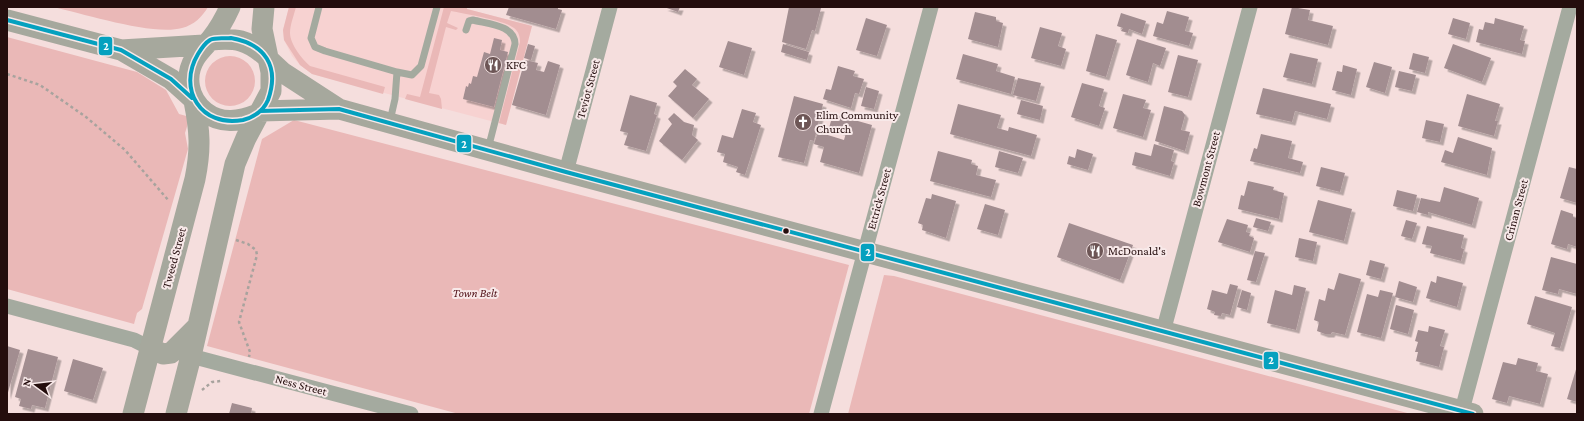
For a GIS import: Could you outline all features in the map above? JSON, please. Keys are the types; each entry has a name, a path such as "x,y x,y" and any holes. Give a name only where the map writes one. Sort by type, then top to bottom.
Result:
{"main road":[{"name":"Tweed Street","path":"133,414 198,164 200,132 189,78 190,69 194,59 230,7"},
{"path":"176,414 198,327 230,181 241,149 271,91 272,77 262,29 264,7"},
{"path":"7,20 121,50 171,79 206,113 227,121 246,119 259,113 339,109"},
{"path":"121,50 207,42 231,38 240,40 251,44 282,72 339,109 566,172 1465,413"},
{"path":"150,348 163,354 171,354 198,327"}],"street":[{"name":"Teviot Street","path":"566,172 610,7"},
{"name":"Ettrick Street","path":"821,414 931,7"},
{"name":"Bowmont Street","path":"1163,332 1250,7"},
{"name":"Crinan Street","path":"1465,413 1570,7"},
{"path":"7,306 134,340 150,348"},
{"name":"Ness Street","path":"191,356 411,414"}],"lane":[{"path":"319,7 311,38 315,47 397,72 412,75 421,66 437,7"},
{"path":"466,30 469,21 473,20 505,29 511,32 515,38 515,44 487,150"},
{"path":"389,123 395,99 397,72"}],"path":[{"path":"7,74 40,86 91,121 125,150 170,202 168,208"},
{"path":"229,238 248,244 256,250 257,255 239,322 250,352"},
{"path":"209,380 208,385 212,382 218,382"}],"shaded area":[{"path":"289,7 467,7 467,9 532,26 506,125 312,74 300,65 292,56 284,40 283,30"}],"green space":[{"path":"53,7 208,7 194,23 182,28 169,30 137,27"},
{"path":"289,7 296,7 290,30 292,42 300,55 310,66 385,87 383,94 312,74 300,65 284,40 283,30"},
{"path":"444,7 467,7 467,9 532,26 506,125 499,123 520,38 514,28 502,22 451,11 447,23 458,28 456,30 446,27 429,93 439,95 442,109 405,99 407,94 420,97"},
{"path":"7,37 137,72 166,90 179,114 190,117 185,133 188,149 142,309 137,313 134,324 7,289"},
{"path":"230,56 240,58 248,63 253,71 255,81 253,91 248,99 240,104 230,106 220,104 212,99 207,91 205,81 207,71 212,63 220,58"},
{"name":"Town Belt","path":"294,120 849,265 809,414 459,414 207,346 262,139"},
{"path":"884,275 894,276 1411,414 848,414"}],"building":[{"path":"509,7 558,7 558,9 562,10 556,29 506,15"},
{"path":"664,7 680,7 678,12"},
{"path":"789,7 821,8 815,31 812,30 806,49 782,42"},
{"path":"1292,7 1310,10 1308,20 1333,26 1328,45 1285,34"},
{"path":"1167,11 1189,17 1185,31 1193,33 1189,46 1153,36 1157,22 1163,24"},
{"path":"975,12 996,17 996,21 1003,23 998,47 968,39"},
{"path":"1121,13 1146,21 1142,34 1129,29 1128,33 1121,31 1123,28 1117,26"},
{"path":"866,18 887,25 877,56 856,50"},
{"path":"1453,18 1470,23 1466,39 1448,34"},
{"path":"1495,18 1524,26 1520,40 1525,41 1522,54 1476,42 1479,29 1483,30 1485,22 1494,24"},
{"path":"1040,27 1062,33 1058,46 1066,49 1061,66 1031,58"},
{"path":"1096,34 1117,40 1106,77 1086,71"},
{"name":"KFC","path":"494,38 502,40 500,50 508,52 494,107 463,99 466,86 468,87 469,83 471,84 473,76 477,77 484,52 490,54"},
{"path":"1137,39 1166,48 1160,66 1153,63 1148,82 1126,75"},
{"path":"728,41 752,48 744,75 719,67"},
{"path":"528,44 535,46 531,60 524,58"},
{"path":"783,44 809,52 807,60 781,52"},
{"path":"1453,44 1491,58 1482,82 1444,68"},
{"path":"1290,53 1318,59 1312,84 1283,77"},
{"path":"1413,53 1429,57 1425,73 1409,69"},
{"path":"963,54 998,64 996,71 1015,77 1011,94 956,79"},
{"path":"1178,55 1198,60 1188,97 1168,92"},
{"path":"525,60 538,63 536,70 544,72 548,61 560,65 546,115 512,105"},
{"path":"1374,62 1392,67 1385,93 1366,87"},
{"path":"1343,65 1357,69 1351,95 1332,90 1337,71 1342,72"},
{"path":"838,66 855,71 853,76 864,79 859,94 855,93 851,108 823,99 826,89 831,90"},
{"path":"685,69 697,79 692,85 709,99 693,118 668,96 677,86 673,82"},
{"path":"1399,71 1416,75 1412,91 1395,87"},
{"path":"1018,78 1041,83 1036,101 1013,95"},
{"path":"1082,83 1104,89 1099,106 1105,108 1099,126 1071,117"},
{"path":"866,87 879,91 874,109 861,106"},
{"path":"1263,88 1331,104 1327,119 1295,111 1292,122 1256,114"},
{"path":"1123,94 1146,100 1143,108 1151,110 1143,137 1113,128"},
{"path":"1467,94 1500,104 1495,121 1498,121 1494,136 1458,126"},
{"path":"630,95 657,103 654,114 657,115 646,151 624,145 628,133 620,131"},
{"name":"Elim Community Church","path":"794,96 823,104 814,141 810,140 804,163 778,157"},
{"path":"1021,100 1043,106 1040,120 1017,114"},
{"path":"958,104 1001,115 997,128 1008,131 1009,127 1037,135 1031,156 950,134"},
{"path":"1164,106 1182,111 1185,115 1181,130 1190,132 1185,151 1155,141"},
{"path":"742,109 756,113 753,122 761,125 745,175 736,172 738,167 723,162 725,154 717,152 722,135 733,138"},
{"path":"674,113 684,122 694,125 692,135 698,140 682,160 659,141 672,124 668,119"},
{"path":"833,114 872,125 859,173 820,162 824,147 814,144 818,132 844,140 846,133 829,128"},
{"path":"1426,120 1444,124 1440,142 1422,138"},
{"path":"1261,134 1292,141 1288,158 1303,162 1300,173 1250,161 1254,148 1257,149"},
{"path":"1458,137 1492,148 1487,175 1441,162 1445,150 1453,153"},
{"path":"1154,144 1174,150 1171,161 1174,162 1170,176 1132,165 1135,152 1151,156"},
{"path":"1077,149 1093,154 1088,170 1067,164 1069,156 1075,158"},
{"path":"938,151 972,160 971,164 978,166 976,175 996,180 991,197 930,181"},
{"path":"999,151 1023,158 1018,173 995,167"},
{"path":"1321,167 1345,173 1340,192 1316,186"},
{"path":"1569,167 1577,169 1577,203 1560,198"},
{"path":"1248,181 1274,187 1273,190 1284,193 1279,219 1238,209 1241,195 1244,196"},
{"path":"1444,187 1479,198 1472,225 1428,212 1428,215 1417,212 1421,198 1440,202"},
{"path":"1397,190 1417,195 1413,211 1393,206"},
{"path":"932,194 956,201 946,238 922,230 923,225 918,223 926,198 931,199"},
{"path":"1318,200 1352,209 1344,241 1309,232"},
{"path":"985,204 1005,210 998,235 977,229"},
{"path":"1561,210 1573,214 1573,217 1577,218 1577,247 1568,244 1567,249 1551,244"},
{"path":"1256,218 1271,222 1268,231 1253,227"},
{"path":"1227,219 1248,225 1246,232 1250,233 1249,236 1254,238 1250,252 1218,242"},
{"path":"1406,220 1417,223 1412,239 1401,236"},
{"name":"McDonald's","path":"1069,223 1133,245 1120,280 1057,257"},
{"path":"1427,226 1464,235 1461,248 1464,249 1461,261 1430,253 1432,246 1422,244"},
{"path":"1299,238 1317,242 1313,261 1295,257"},
{"path":"1255,251 1265,253 1256,282 1247,280"},
{"path":"1551,257 1577,264 1577,294 1559,289 1558,294 1542,290"},
{"path":"1370,260 1385,264 1381,279 1366,275"},
{"path":"1339,273 1361,279 1345,335 1332,332 1331,334 1325,334 1317,331 1319,322 1314,320 1319,299 1325,301 1328,288 1334,290"},
{"path":"1437,276 1463,283 1457,307 1426,298 1431,281 1436,283"},
{"path":"1399,281 1417,287 1413,302 1395,297"},
{"path":"1230,284 1238,286 1230,315 1222,313 1221,316 1214,315 1215,312 1207,309 1212,290 1227,294"},
{"path":"1294,285 1306,288 1296,330 1267,323 1275,290 1292,295"},
{"path":"1242,290 1251,293 1247,310 1237,307"},
{"path":"1380,290 1393,293 1381,338 1357,332 1367,294 1378,297"},
{"path":"1535,296 1572,307 1560,348 1551,346 1555,333 1527,324"},
{"path":"1396,305 1414,310 1408,334 1390,329"},
{"path":"1429,326 1445,330 1440,346 1444,347 1439,367 1416,361 1418,352 1415,352 1418,342 1415,341 1418,330 1428,332"},
{"path":"7,346 20,350 7,396"},
{"path":"28,349 58,357 45,408 32,405 31,409 19,406 21,399 15,397"},
{"path":"1518,358 1538,363 1536,371 1548,374 1540,404 1509,396 1507,403 1492,399 1503,362 1516,365"},
{"path":"73,359 103,368 93,400 64,391"},
{"path":"1577,366 1577,402 1567,399"},
{"path":"232,403 252,408 251,414 229,414"}],"transit line":[{"name":"2","path":"7,20 121,50 171,79 192,98"},
{"name":"2","path":"231,38 253,45 261,51 267,58 271,67 272,77 268,100 261,111 247,119 228,121 215,118 205,112 197,103 192,92 190,80 192,67 205,44 212,39 231,38"},
{"name":"2","path":"260,111 339,109 566,172 1473,414"}],"place":[{"name":"KFC","path":"493,65"},
{"name":"Elim Community Church","path":"803,122"},
{"name":"McDonald's","path":"1095,251"}]}
